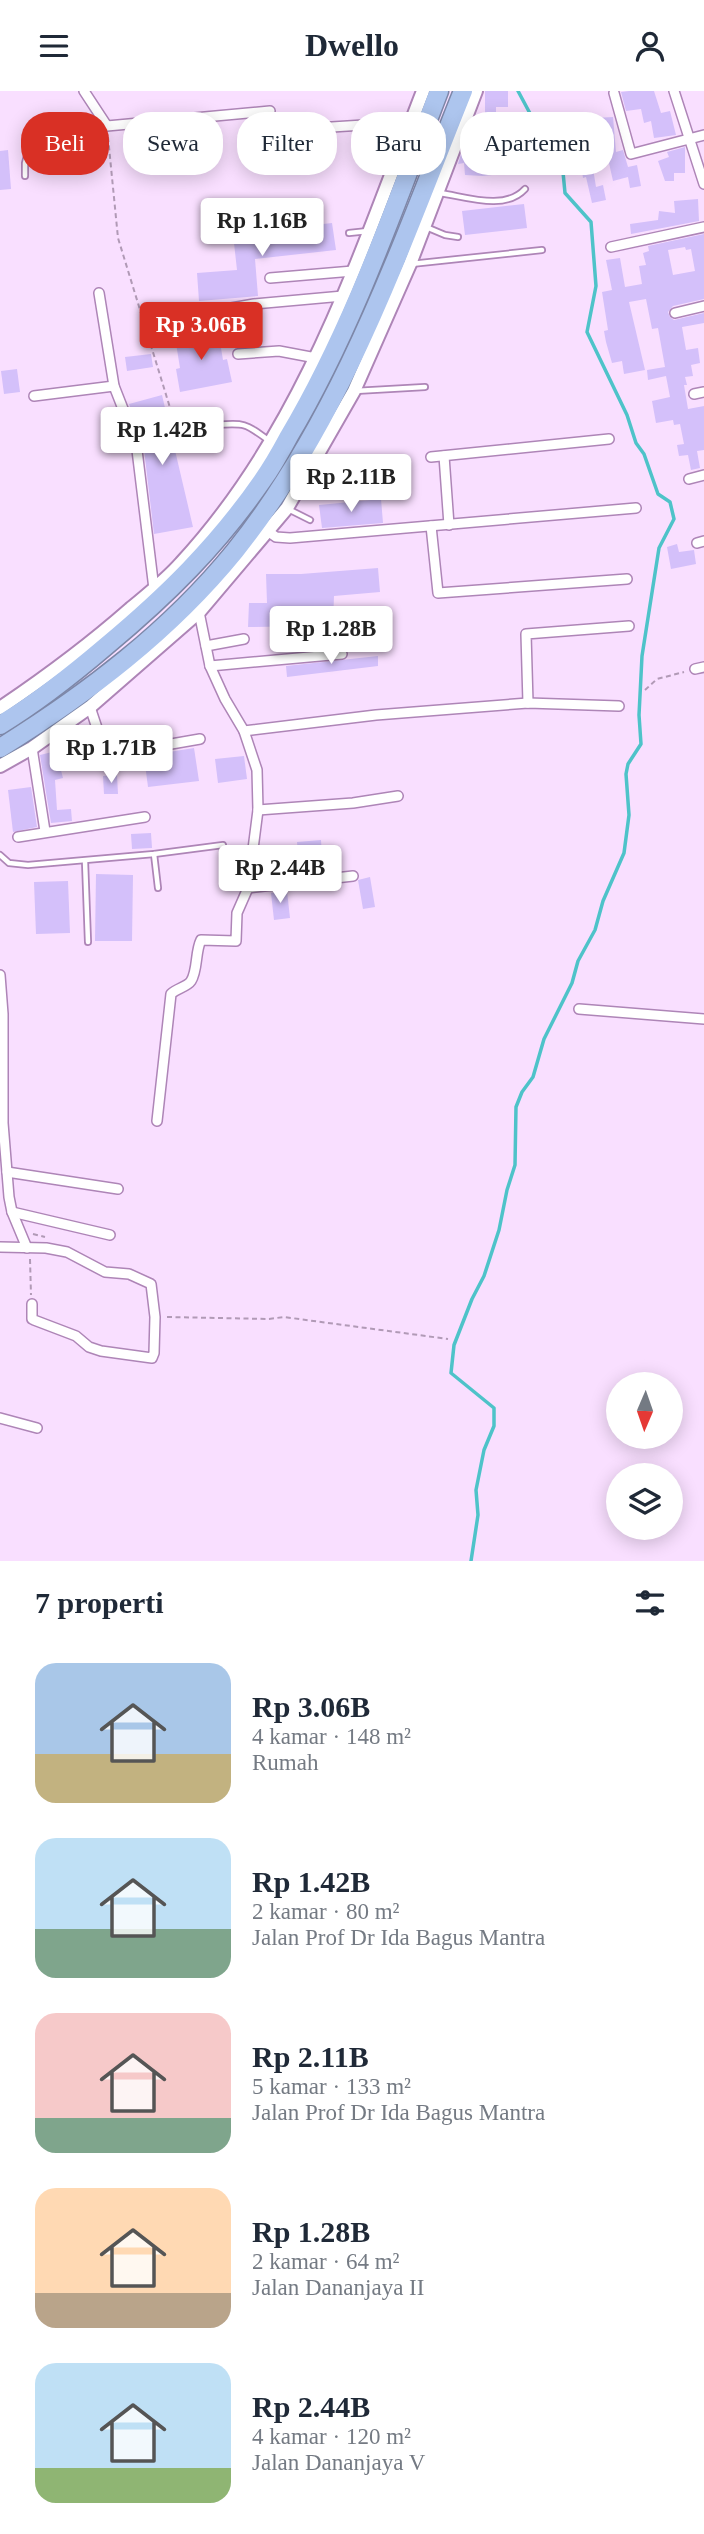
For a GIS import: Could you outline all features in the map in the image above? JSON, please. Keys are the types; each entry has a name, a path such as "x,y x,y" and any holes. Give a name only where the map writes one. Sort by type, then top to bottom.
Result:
{"highway":[{"path":"0,725 20,704 55,689 152,608 205,555 239,503 263,480 333,356 359,277 439,91"},
{"path":"263,526 343,380 463,91"},
{"path":"359,277 382,291"},
{"path":"0,748 81,696 117,667 187,602 233,553 263,526 284,513"}],"street":[{"path":"85,91 98,112"},
{"path":"415,112 423,91"},
{"path":"284,513 354,391 411,264 476,91"},
{"path":"674,91 704,184"},
{"path":"614,93 631,154 704,135"},
{"path":"109,126 270,111"},
{"path":"0,708 20,704 154,589 239,503 316,358 344,296 359,277 369,231 391,175"},
{"path":"611,247 704,227"},
{"path":"270,278 359,277"},
{"path":"99,293 114,386 136,442 154,589"},
{"path":"186,316 265,303 344,296"},
{"path":"675,313 704,306"},
{"path":"238,354 279,351 316,358"},
{"path":"34,396 114,386"},
{"path":"431,457 609,439"},
{"path":"444,456 449,525"},
{"path":"689,479 704,475"},
{"path":"0,766 32,748 90,707 199,612 263,526 275,537 290,538 636,508"},
{"path":"431,526 438,593 627,579"},
{"path":"157,1121 172,994 192,979 201,940 236,941 237,913 248,888 258,810 257,770 244,731 210,666 199,612"},
{"path":"528,703 526,634 629,626"},
{"path":"206,646 244,639"},
{"path":"210,666 342,654"},
{"path":"244,731 376,715 528,703 619,706"},
{"path":"90,707 108,755 200,739"},
{"path":"32,748 45,831"},
{"path":"258,810 353,803 398,796"},
{"path":"18,837 145,817"},
{"path":"248,888 353,876"},
{"path":"0,975 3,1123 7,1172 12,1212 27,1248"},
{"path":"579,1009 704,1019"},
{"path":"7,1172 118,1188"},
{"path":"12,1212 110,1235"},
{"path":"0,1247 46,1248 67,1252 105,1272 129,1274 151,1284 155,1317 152,1358 120,1356 89,1347 76,1336 32,1319 32,1304"},
{"path":"0,1418 37,1427"}],"lane":[{"path":"439,193 508,200 518,197 525,189"},
{"path":"426,227 458,237"},
{"path":"349,233 369,231"},
{"path":"411,264 542,250"},
{"path":"354,391 425,387"},
{"path":"215,425 240,423 272,442"},
{"path":"284,513 310,520"},
{"path":"0,855 16,865 85,861 223,845"},
{"path":"154,854 159,888"},
{"path":"85,861 88,942"}],"path":[{"path":"109,146 118,238 175,424"},
{"path":"645,690 663,677 700,668"},
{"path":"27,1248 32,1304"},
{"path":"155,1317 284,1317 447,1339"}],"building":[{"path":"485,91 508,91 508,107 496,107 496,112 485,112"},
{"path":"654,91 661,113 670,111 676,135 654,138 651,121 644,123 641,109 626,111 621,92"},
{"path":"614,129 616,152 623,150 628,167 637,165 641,186 630,188 628,177 613,181"},
{"path":"685,147 685,173 674,173 674,181 665,181 658,161 669,157 667,152"},
{"path":"8,150 11,189 0,190 0,151"},
{"path":"583,175 594,175 596,187 603,185 606,200 592,203 586,177 583,178"},
{"path":"698,199 699,221 631,234 630,224 658,220 659,211 675,213 674,201"},
{"path":"524,204 527,228 465,235 462,211"},
{"path":"332,223 336,250 255,259 258,296 199,301 197,273 237,270 233,234"},
{"path":"704,234 704,299 673,306 668,312 674,320 704,313 704,323 682,327 686,350 698,348 700,363 691,365 693,376 685,377 688,409 704,406 704,450 697,451 700,468 691,470 688,455 679,456 677,445 684,444 680,424 674,425 673,420 656,423 652,401 670,397 666,376 648,380 647,370 665,367 658,328 652,329 646,299 629,302 645,370 624,374 622,361 612,363 606,342 604,331 608,330 602,292 612,290 606,260 620,258 625,287 642,284 639,266 646,265 643,253 649,251 648,246","holes":["685,247 686,250 691,249 695,271 673,275 668,250"]},
{"path":"218,330 223,360 227,359 232,382 180,392 176,369 180,368 175,337"},
{"path":"151,354 153,367 127,371 125,357"},
{"path":"17,369 20,392 4,394 1,371"},
{"path":"162,395 193,527 154,534 143,441 129,404"},
{"path":"381,499 383,523 322,528 319,505"},
{"path":"677,544 679,552 694,550 696,564 671,569 667,547"},
{"path":"378,568 380,592 334,596 333,622 313,621 313,626 248,627 249,603 267,603 266,574"},
{"path":"378,656 378,666 287,677 286,666"},
{"path":"83,745 95,745 99,765 84,766"},
{"path":"194,748 199,781 148,787 144,756"},
{"path":"56,751 63,778 55,780 57,810 71,809 72,821 51,823 40,755"},
{"path":"244,756 247,779 218,783 215,759"},
{"path":"117,775 118,794 104,794 103,776"},
{"path":"31,787 37,827 13,832 8,790"},
{"path":"151,833 152,848 132,849 131,834"},
{"path":"321,840 323,869 300,871 297,842"},
{"path":"96,874 133,875 132,941 95,941"},
{"path":"370,877 375,907 363,909 358,880"},
{"path":"68,881 70,933 36,934 34,882"},
{"path":"287,891 290,918 274,920 271,893"}],"waterway":[{"path":"471,1561 478,1515 476,1490 484,1450 494,1426 494,1408 451,1373 454,1345 484,1276 499,1230 515,1165 516,1107 522,1092 533,1077 544,1039 572,983 578,961 595,930 603,901 624,853 629,815 626,774 628,764 641,744 639,715 642,656 659,548 674,519 670,502 658,494 627,415 587,332 596,286 591,222 565,193 563,172 556,149 546,132 533,119 518,91"}]}
